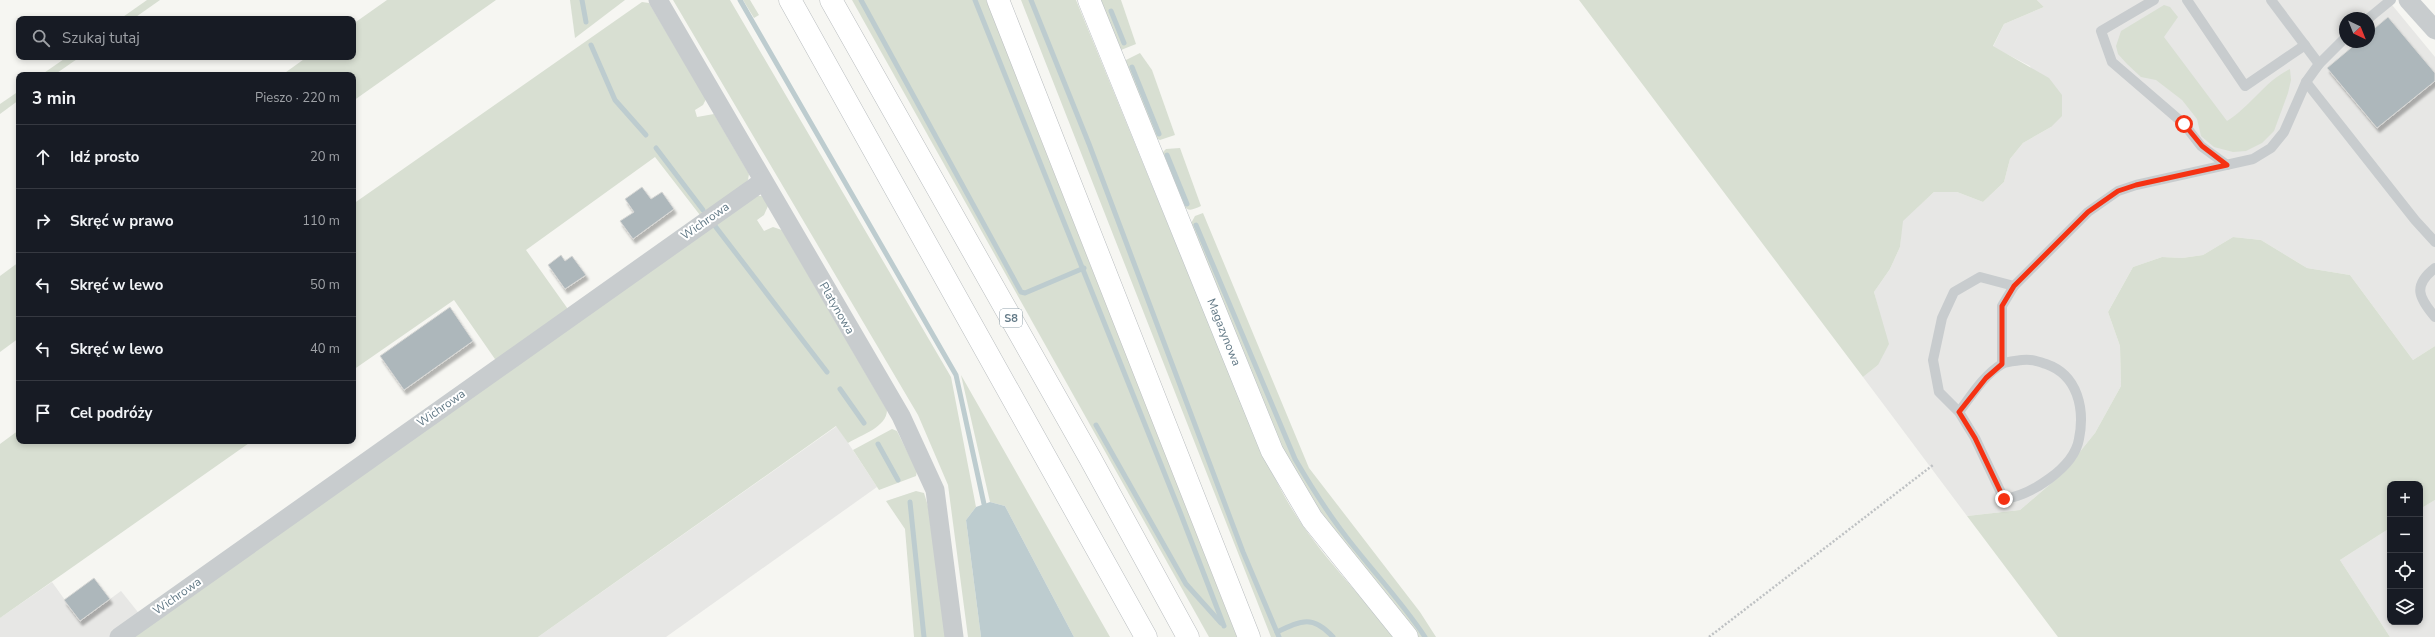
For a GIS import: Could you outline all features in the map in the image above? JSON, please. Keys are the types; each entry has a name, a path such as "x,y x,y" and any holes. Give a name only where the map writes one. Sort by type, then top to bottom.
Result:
{"main road":[{"path":"790,0 1146,637"},
{"name":"S8","path":"831,0 1090,458 1188,637"},
{"path":"998,0 1249,637"},
{"name":"Magazynowa","path":"1089,0 1272,451 1312,519 1407,637"}],"street":[{"name":"Platynowa","path":"658,0 897,410 921,456 935,490 954,637"},
{"path":"2410,1 2435,30"},
{"name":"Wichrowa","path":"119,637 763,181"}],"lane":[{"path":"2154,0 2101,31 2112,62 2184,124 2202,146 2227,165"},
{"path":"2187,0 2245,86 2305,46"},
{"path":"2271,0 2319,64"},
{"path":"2375,13 2391,0"},
{"path":"2002,364 2002,306 2014,286 2088,212 2118,191 2136,185 2253,159 2271,148 2284,132 2306,82 2319,64 2339,44"},
{"path":"2306,82 2415,220 2435,242"},
{"path":"2435,268 2428,273 2420,286 2420,296 2435,317"},
{"path":"1959,412 1986,378 2002,364 2032,359 2052,366 2066,374 2077,391 2081,406 2079,440 2070,459 2035,488 2017,497 2004,499 1975,438 1959,412 1940,392 1933,360 1942,318 1954,292 1980,277 2014,286"}],"path":[{"path":"1709,637 1933,465"}],"shaded area":[{"path":"147,0 160,0 137,16 124,16"},
{"path":"387,0 496,0 356,99 356,72 286,72 303,60 356,60 356,22"},
{"path":"570,0 625,0 575,38"},
{"path":"673,0 730,0 951,377 976,507 966,520 981,637 968,637 948,485 918,415"},
{"path":"743,0 750,0 759,15 754,18"},
{"path":"852,0 986,0 1237,637 1209,637"},
{"path":"1021,0 1076,0 1258,444 1283,493 1303,526 1393,637 1271,637"},
{"path":"1099,0 1121,0 1136,44 1121,50"},
{"path":"1579,0 2037,0 2044,7 2004,24 1993,46 2049,78 2062,95 2062,116 2051,127 2023,143 2010,159 2004,182 1983,202 1957,192 1934,192 1903,221 1900,247 1890,269 1874,292 1889,344 1878,365 1863,377"},
{"path":"2037,0 2388,0 2435,57 2435,346 2413,360 2350,275 2307,268 2261,240 2233,237 2203,255 2182,258 2162,257 2133,267 2108,312 2120,346 2121,386 2095,433 2062,474 2020,510 1967,516 1863,377 1878,365 1879,311 1874,292 1890,269 1900,247 1902,221 1934,192 1957,192 1983,202 2004,182 2010,159 2023,143 2051,127 2030,66 1993,47 2004,24 2044,7"},
{"path":"642,2 649,3 706,99 703,105 695,110 697,117 714,114 749,174 748,180 703,219 655,157 526,250 570,312 497,362 454,300 356,368 356,202"},
{"path":"2164,5 2170,7 2178,17 2164,37 2227,121 2236,115 2273,80 2290,69 2291,80 2288,93 2274,131 2262,143 2246,151 2233,152 2214,147 2201,136 2197,119 2182,100 2156,80 2141,77 2118,54 2116,46 2121,31"},
{"path":"1140,53 1152,70 1175,135 1160,140 1155,138 1125,65 1126,60"},
{"path":"63,60 76,60 58,72 45,72"},
{"path":"16,93 16,102 0,114 0,104"},
{"path":"1180,148 1201,206 1193,209 1187,209 1182,205 1162,153 1166,149"},
{"path":"757,196 762,196 768,206 764,215 757,220 764,231 773,227 782,230 887,410 886,416 878,426 848,443 836,426 538,637 126,637"},
{"path":"1203,213 1309,468 1420,612 1436,637 1417,637 1328,524 1303,488 1285,454 1190,225 1195,216"},
{"path":"2233,237 2261,240 2307,268 2350,275 2413,360 2435,346 2435,500 2423,507 2423,481 2387,481 2387,530 2340,560 2390,637 2058,637 1967,516 2020,510 2062,474 2095,433 2121,386 2120,346 2108,312 2133,267 2162,257 2182,258 2203,255"},
{"path":"16,264 16,340 0,352 0,276"},
{"path":"961,375 1110,637 1074,637 1005,506 990,502"},
{"path":"837,426 877,487 666,637 538,637"},
{"path":"892,429 897,431 917,471 916,476 879,490 853,450"},
{"path":"16,432 16,444 248,444 0,618 0,444"},
{"path":"916,491 924,493 928,506 946,637 914,637 905,529 886,501"},
{"path":"2435,500 2435,637 2390,637 2340,560 2387,530 2387,625 2423,625 2423,507"},
{"path":"990,502 1005,506 1074,637 981,637 966,520 976,507"},
{"path":"52,582 80,621 121,591 141,616 111,637 0,637 0,618"}],"building":[{"path":"2388,17 2435,73 2435,81 2377,128 2327,68 2351,48 2375,48 2375,28"},
{"path":"642,187 651,199 662,192 674,209 633,239 620,221 634,212 625,199"},
{"path":"561,255 565,261 572,256 586,275 565,289 548,265"},
{"path":"450,307 473,341 404,390 380,356"},
{"path":"94,578 110,599 80,621 64,600"}],"waterway":[{"path":"582,0 586,22"},
{"path":"740,0 956,375 984,504"},
{"path":"861,0 1021,292 1025,293 1084,268"},
{"path":"975,0 1180,512 1224,626"},
{"path":"1031,0 1089,144 1243,552 1279,637"},
{"path":"1111,11 1124,43"},
{"path":"591,45 615,100 646,135"},
{"path":"1132,67 1159,134"},
{"path":"656,148 703,210"},
{"path":"1167,155 1187,204"},
{"path":"1196,225 1295,459 1338,527 1400,602 1425,637"},
{"path":"715,226 827,372"},
{"path":"840,389 864,423"},
{"path":"1096,425 1186,584 1221,623"},
{"path":"878,444 898,480"},
{"path":"910,502 924,637"},
{"path":"1277,632 1293,625 1307,622 1319,625 1333,637"}],"route":[{"path":"2004,499 1975,438 1959,412 1986,378 2002,364 2002,306 2014,286 2044,255 2088,212 2118,191 2136,185 2165,180 2227,165 2202,146 2184,124"}]}
